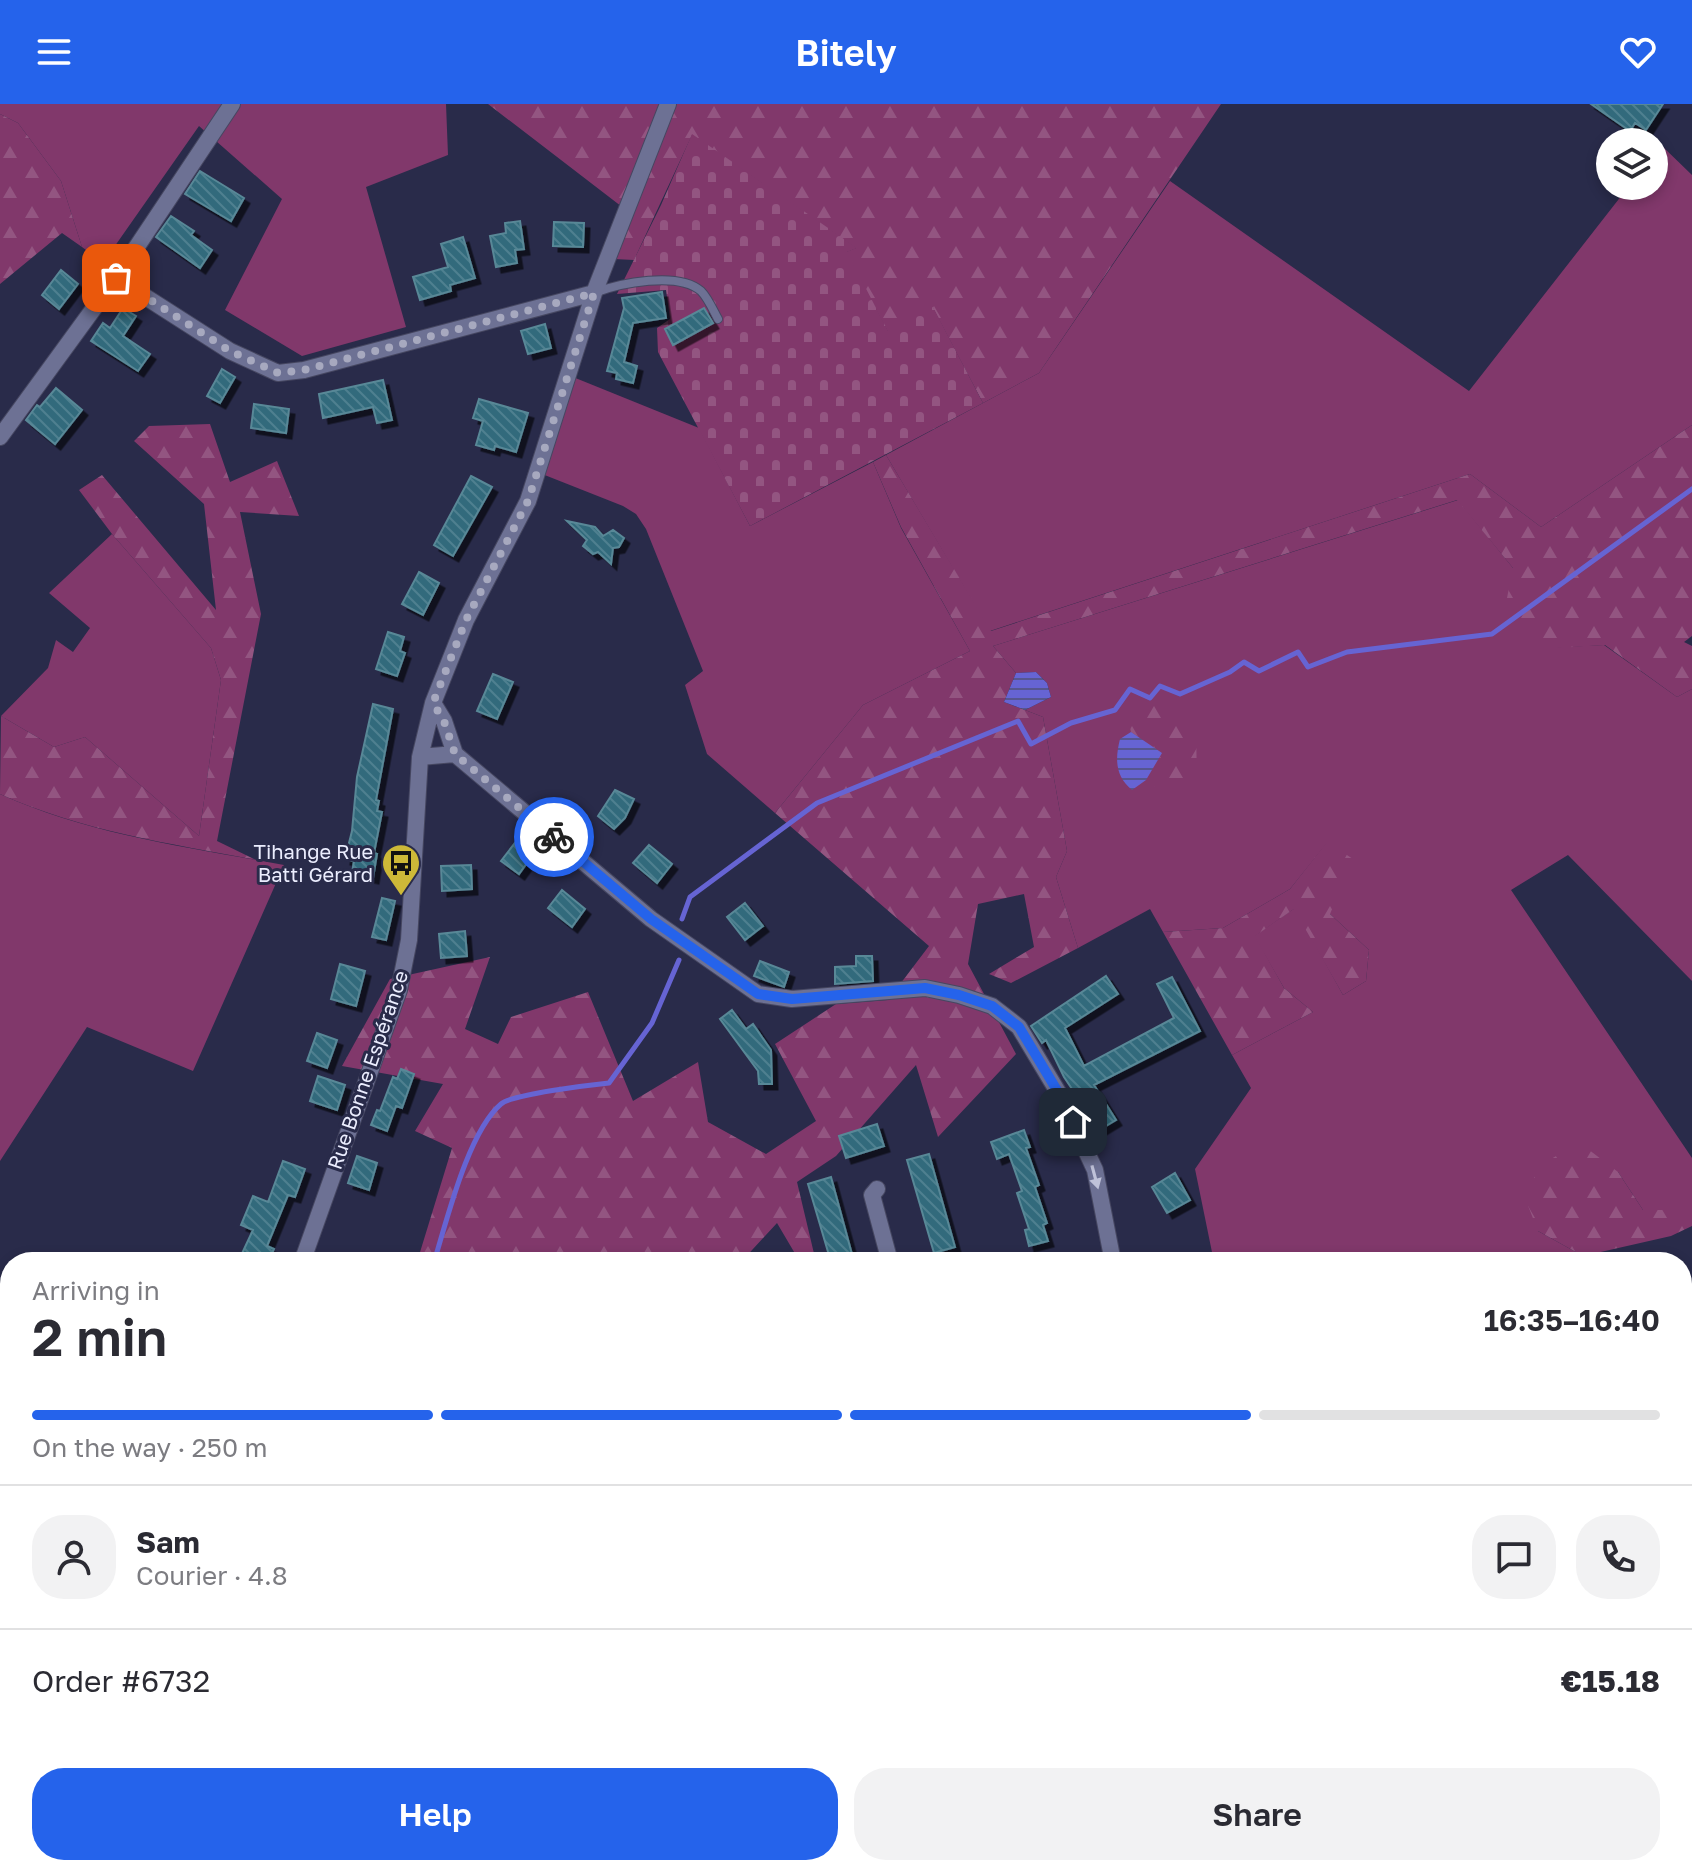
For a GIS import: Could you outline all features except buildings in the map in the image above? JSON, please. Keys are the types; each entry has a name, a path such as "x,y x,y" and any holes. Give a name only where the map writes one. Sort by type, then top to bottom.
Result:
{"street":[{"path":"0,437 116,278 232,104"},
{"name":"Rue Bonne Espérance","path":"306,1252 399,990 409,940 420,757 433,703 466,620 528,501 594,293 668,104"},
{"path":"116,278 230,351 278,373 304,370 594,293"},
{"path":"433,703 444,721 455,754 651,919 758,994 792,999 925,988 992,1006 1019,1027 1067,1110 1095,1170 1111,1252"},
{"path":"420,757 455,754"},
{"path":"877,1189 872,1195 887,1252"}],"lane":[{"path":"594,293 616,285 658,280 692,285 703,293 718,319"}],"green space":[{"path":"0,104 446,104 448,155 366,187 406,327 302,356 225,310 282,199 199,126 103,263 82,247 61,181 18,123 0,114"},
{"path":"488,104 1221,104 1039,373 983,403 933,308 888,332 846,252 856,248 692,135 634,260 614,259 630,213"},
{"path":"0,114 18,123 61,181 82,247 62,233 0,284"},
{"path":"692,134 857,248 847,252 888,331 933,307 983,403 750,526 658,352 657,328 670,319 666,290 617,294"},
{"path":"1668,152 1692,175 1692,425 1541,527 1470,474 990,631 886,455 1039,373 1170,181 1469,391 1618,200 1668,200"},
{"path":"568,375 699,428 750,526 873,462 901,528 970,651 863,705 775,813 707,754 685,685 703,671 646,529 636,514 537,472"},
{"path":"210,424 230,482 277,461 299,516 240,512 261,614 217,841 256,860 94,827 0,794 1,716 54,747 85,737 199,836 221,680 211,648 112,534 79,490 102,475 216,610 204,504 134,441 149,426"},
{"path":"1692,425 1692,636 1684,642 1692,646 1692,689 1677,697 1605,645 1541,649 1503,618 1513,568 1457,500 993,646 1016,673 1004,702 1043,717 1067,851 1056,877 1078,948 1011,983 989,974 1034,947 1024,894 978,904 968,964 1016,1054 938,1137 916,1065 836,1156 797,1182 814,1252 794,1252 777,1223 750,1252 420,1252 452,1148 415,1131 443,1084 342,1066 390,979 490,957 465,1029 498,1044 511,1017 588,992 633,1101 698,1062 708,1122 766,1154 816,1121 775,1044 836,1004 888,1000 929,946 775,813 863,705 970,651 901,527 873,462 886,455 991,631 1470,474 1541,527"},
{"path":"1458,500 1513,568 1541,648 1604,645 1677,697 1692,689 1692,981 1568,855 1511,890 1692,1158 1692,1210 1643,1210 1618,1172 1538,1231 1576,1252 1212,1252 1195,1169 1251,1088 1232,1055 1313,1012 1284,988 1254,936 1295,908 1343,995 1366,981 1369,950 1330,914 1327,843 1290,889 1223,928 1163,932 1150,909 1078,948 1056,877 1067,851 1043,717 1025,710 1051,697 1047,683 1036,672 1016,673 993,646"},
{"path":"112,534 211,648 221,680 199,836 85,737 54,747 1,716 48,668 56,640 73,652 90,628 49,593"},
{"path":"1164,695 1196,727 1197,784 1174,800 1146,780 1162,753 1131,732 1127,713"},
{"path":"0,794 104,830 284,865 193,1071 87,1027 0,1161"},
{"path":"1327,842 1353,859 1330,914 1369,950 1366,981 1343,995 1294,909 1255,936 1284,988 1313,1012 1232,1055 1163,932 1223,928 1290,889"},
{"path":"1580,1143 1618,1172 1643,1210 1692,1210 1692,1226 1671,1236 1601,1252 1576,1252 1538,1231 1525,1198 1540,1165"}],"shaded area":[{"path":"1036,672 1047,683 1051,697 1025,710 1004,702 1016,673"},
{"path":"1131,732 1162,753 1146,780 1132,790 1119,773 1117,760 1120,739"}],"waterway":[{"path":"682,919 690,897 817,803 1018,721 1031,744 1071,723 1115,710 1130,689 1150,698 1160,686 1180,694 1230,672 1244,662 1259,671 1298,652 1308,667 1347,652 1492,634 1692,489"},
{"path":"437,1252 460,1178 489,1117 508,1100 552,1090 609,1083 652,1023 679,960"}],"way so far":[{"path":"116,278 230,351 278,373 304,370 594,293 528,501 466,620 433,703 444,721 455,754 554,837"}],"place":[{"name":"Tihange Rue Batti Gérard","path":"401,897"}],"route":[{"path":"554,837 651,919 758,994 792,999 925,988 992,1006 1019,1027 1073,1122"}]}
